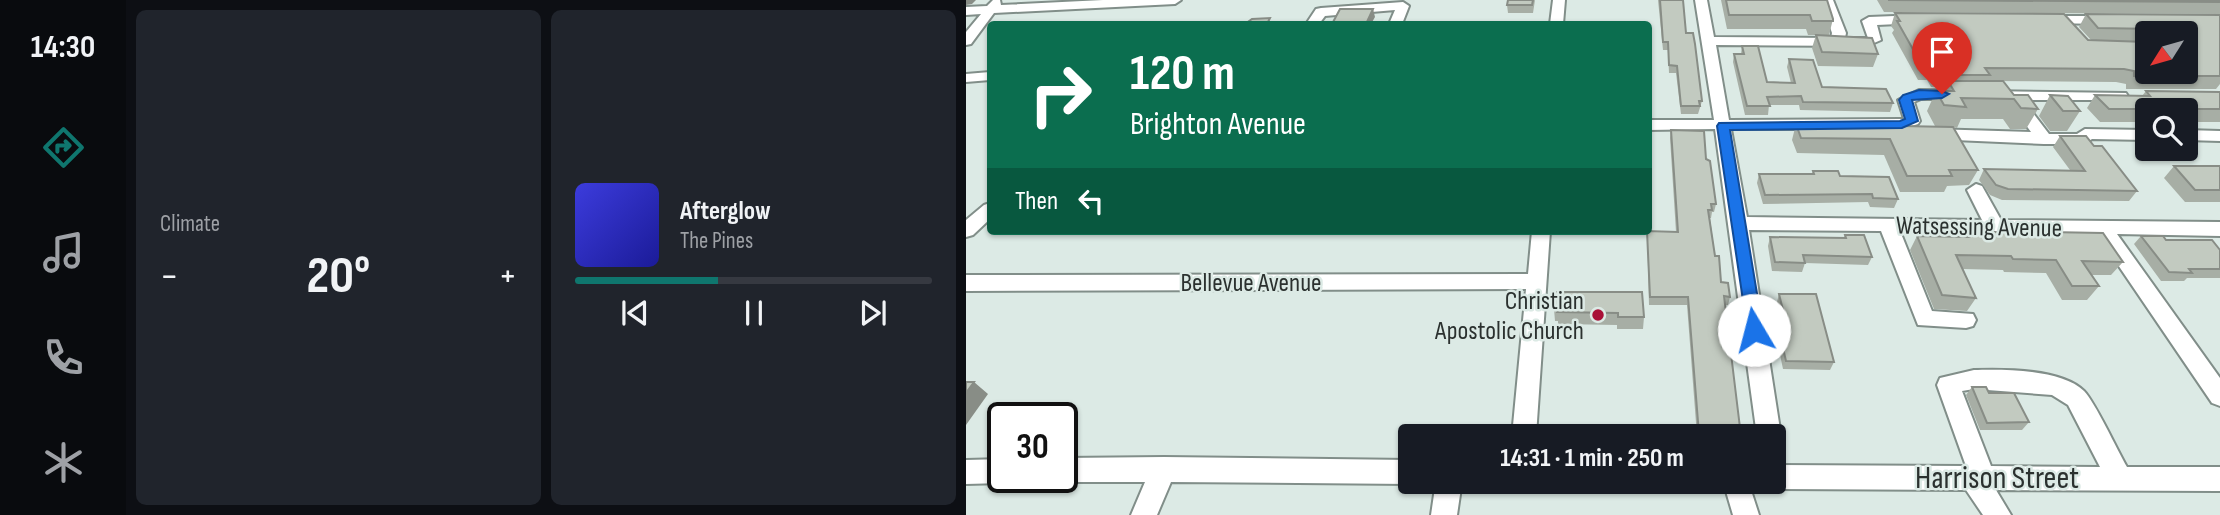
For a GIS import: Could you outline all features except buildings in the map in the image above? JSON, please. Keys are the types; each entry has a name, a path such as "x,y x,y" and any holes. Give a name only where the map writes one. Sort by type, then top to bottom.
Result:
{"street":[{"path":"966,11 995,5 1175,0"},
{"path":"1557,21 1559,0"},
{"path":"1701,0 1739,223 1767,424"},
{"path":"1827,0 1839,33 1837,42"},
{"path":"966,41 995,5"},
{"path":"1315,21 1321,12 1404,6 1397,21"},
{"path":"1706,41 1874,40 1869,21 1931,19"},
{"path":"2036,20 2127,20"},
{"path":"2063,20 2074,33"},
{"path":"966,78 987,76"},
{"path":"2012,95 2042,137"},
{"path":"1909,122 1912,121 1906,100 1912,96 2137,96"},
{"path":"1652,125 1909,122 1934,135 2084,139 2085,134 2135,135"},
{"path":"2198,135 2220,136"},
{"path":"1976,190 1994,226"},
{"path":"966,230 987,212"},
{"name":"Watsessing Avenue","path":"1739,223 2220,229"},
{"path":"1888,225 1925,319 1966,320"},
{"path":"2102,227 2220,396"},
{"path":"1525,424 1541,235"},
{"name":"Bellevue Avenue","path":"966,283 1537,281"},
{"path":"1998,515 1977,477 1948,385 1976,380 2056,386 2066,390 2076,398 2119,477"},
{"path":"1144,515 1164,469"},
{"path":"1078,470 1398,472"},
{"path":"966,472 987,471"},
{"name":"Harrison Street","path":"1786,475 2220,479"},
{"path":"1444,515 1447,494"},
{"path":"1739,494 1746,515"}],"place":[{"name":"Christian Apostolic Church","path":"1598,315"}],"route":[{"path":"1754,330 1723,126 1902,124 1912,121 1906,100 1908,97 1942,94"}]}
